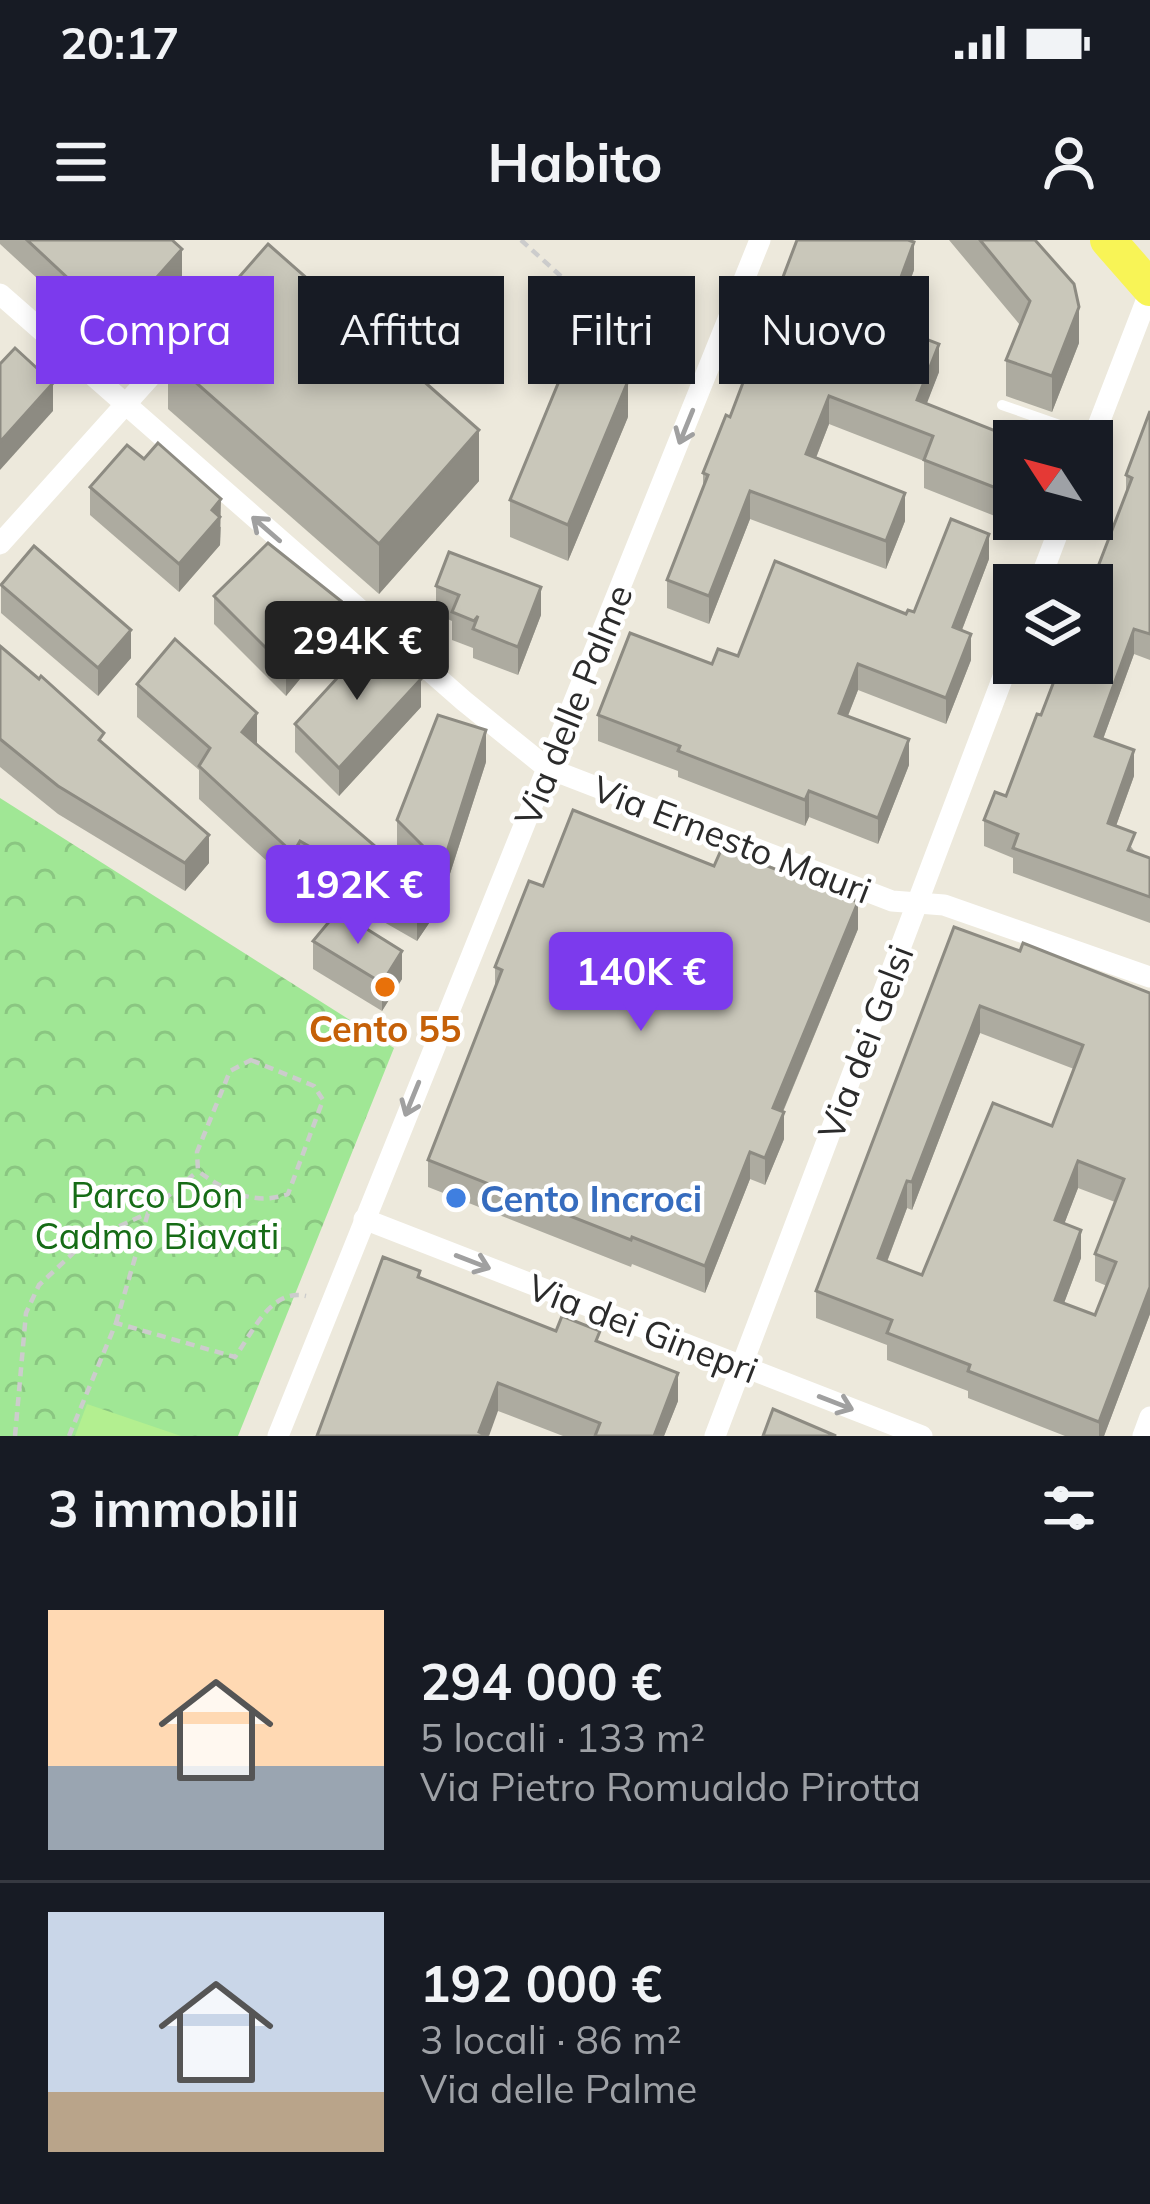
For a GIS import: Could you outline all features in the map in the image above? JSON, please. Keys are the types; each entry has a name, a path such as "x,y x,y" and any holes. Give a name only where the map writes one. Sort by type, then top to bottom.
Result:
{"main road":[{"path":"1108,240 1150,289"}],"street":[{"name":"Via delle Palme","path":"278,1436 760,240"},
{"path":"1100,420 1150,289"},
{"name":"Via Ernesto Mauri","path":"0,294 464,701 547,768 892,901 944,905 1150,977"},
{"path":"0,544 144,384"},
{"name":"Via dei Gelsi","path":"715,1436 1000,684"},
{"name":"Via dei Ginepri","path":"364,1219 922,1436"},
{"path":"1143,1436 1150,1417"}],"lane":[{"path":"1002,405 1042,420"}],"path":[{"path":"521,240 561,276"},
{"path":"251,1060 314,1086 323,1100 288,1194 268,1201 223,1190 198,1172 197,1152 230,1071 251,1060"},
{"path":"15,1436 26,1312 39,1285 85,1242 148,1213 198,1172"},
{"path":"69,1436 116,1323 148,1213"},
{"path":"116,1323 235,1357 276,1300 295,1293 306,1296"}],"green space":[{"name":"Parco Don Cadmo Biavati","path":"0,798 394,1048 238,1436 0,1436"},
{"path":"87,1404 181,1436 75,1436"}],"building":[{"path":"27,240 172,240 182,249 158,276 66,276"},
{"path":"797,240 914,242 901,276 783,276"},
{"path":"980,240 1035,240 1074,284 1079,307 1052,376 1006,360 1030,301"},
{"path":"268,244 304,276 298,276 298,384 427,384 479,430 379,544 197,384 274,384 274,276 240,276"},
{"path":"929,340 939,344 929,369"},
{"path":"15,348 36,367 36,384 52,384 0,442 0,364"},
{"path":"558,384 627,384 568,525 510,500"},
{"path":"742,384 923,384 917,400 993,430 993,487 924,460 933,436 829,396 806,454 905,493 886,541 750,491 709,596 667,580 708,475 703,473 726,415 730,417"},
{"path":"1150,411 1150,634 1134,629 1095,736 1134,750 1108,823 1135,833 1128,850 1150,858 1150,897 1013,848 1018,834 984,820 995,792 1006,796 1053,684 1113,684 1113,564 1099,564 1108,540 1113,540 1113,528 1132,478 1126,475"},
{"path":"158,443 221,499 212,510 220,517 179,564 90,487 127,445 144,459"},
{"path":"951,519 989,534 953,627 971,634 946,698 858,664 839,713 909,739 878,818 809,791 805,800 598,715 630,633 712,664 718,649 738,656 775,561 906,614 914,612"},
{"path":"268,543 341,601 286,668 214,596"},
{"path":"34,546 131,630 98,668 1,585"},
{"path":"449,552 541,587 518,647 473,629 478,616 474,621 452,612 459,595 436,586"},
{"path":"175,639 257,713 242,732 405,872 426,849 397,820 438,715 486,730 446,866 417,909 300,841 293,853 199,766 210,748 137,684"},
{"path":"373,639 421,679 339,768 295,724"},
{"path":"0,646 39,679 41,676 104,733 99,740 209,835 185,863 58,786 0,739"},
{"path":"573,810 714,866 722,848 858,902 773,1108 784,1112 765,1158 750,1152 705,1266 428,1160 502,970 495,967 529,881 543,886"},
{"path":"338,911 402,951 382,983 313,941"},
{"path":"954,927 1020,951 1023,943 1150,993 1150,1287 1099,1422 968,1371 970,1365 887,1333 892,1320 816,1291","holes":["980,1006 1083,1045 1052,1126 993,1103 922,1275 878,1258","1078,1161 1124,1179 1095,1254 1116,1262 1095,1315 1055,1300 1081,1230 1055,1220"]},
{"path":"383,1257 420,1271 418,1277 556,1331 562,1316 600,1331 596,1341 678,1373 654,1436 595,1436 600,1423 498,1383 479,1432 488,1436 317,1436"},
{"path":"773,1409 836,1436 763,1436"}],"place":[{"name":"Cento 55","path":"385,987"},
{"name":"Cento Incroci","path":"456,1198"}]}
